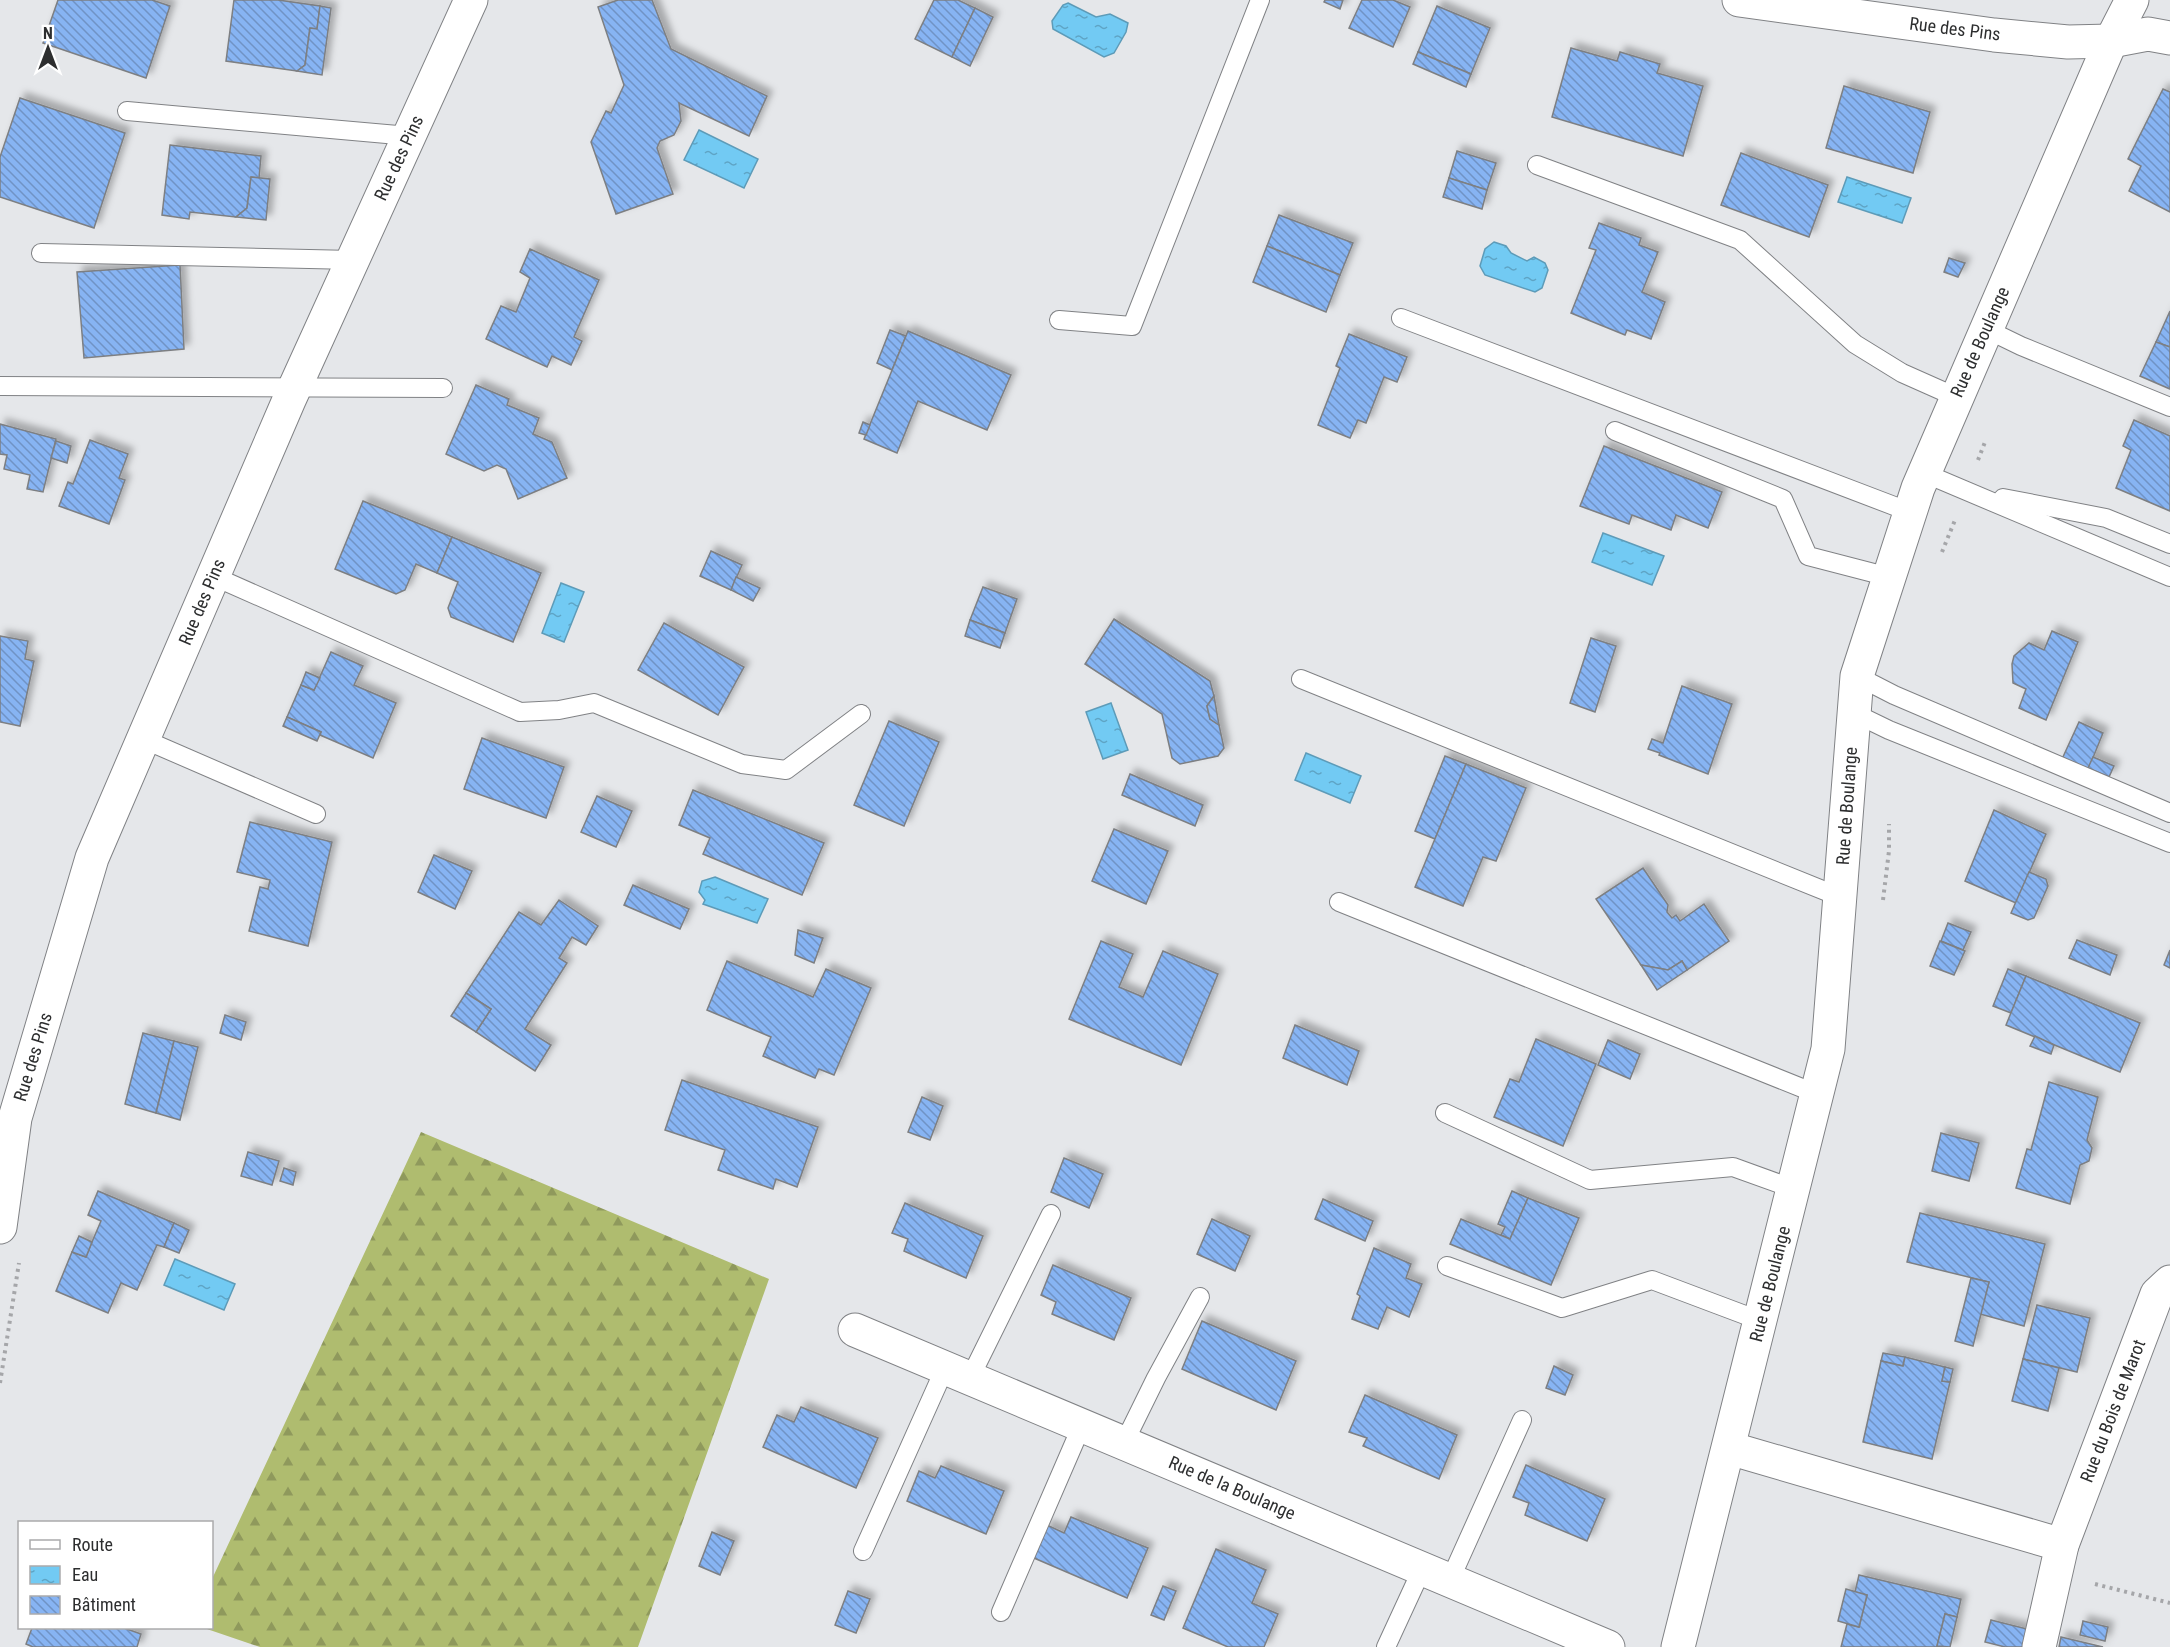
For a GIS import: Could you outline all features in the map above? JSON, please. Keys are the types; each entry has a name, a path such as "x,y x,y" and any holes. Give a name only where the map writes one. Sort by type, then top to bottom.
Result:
{"street":[{"name":"Rue des Pins","path":"0,1227 15,1118 92,858 294,388 471,0"},
{"name":"Rue des Pins","path":"1739,0 2005,36 2068,42 2110,41 2148,34 2170,38"},
{"name":"Rue de Boulange","path":"1678,1647 1828,1049 1857,676 1924,473 2110,41 2132,0"},
{"name":"Rue du Bois de Marot","path":"2039,1647 2062,1545 2157,1294 2170,1282"},
{"name":"Rue de la Boulange","path":"855,1330 1608,1647"},
{"path":"1729,1448 2062,1545"}],"lane":[{"path":"1059,320 1132,326 1260,0"},
{"path":"127,111 410,136"},
{"path":"1537,165 1740,240 1855,345 1902,374 1956,397"},
{"path":"41,253 353,260"},
{"path":"1401,318 1910,512"},
{"path":"1986,329 2021,346 2170,407"},
{"path":"0,386 443,388"},
{"path":"1615,431 1783,499 1808,556 1889,577"},
{"path":"1924,473 2170,577"},
{"path":"1966,491 2106,518 2170,544"},
{"path":"213,576 520,712 559,710 594,704 742,764 786,770 861,714"},
{"path":"1857,676 1894,695 2170,813"},
{"path":"1301,679 1840,897"},
{"path":"1854,713 1889,730 2170,843"},
{"path":"143,739 316,814"},
{"path":"1339,902 1817,1094"},
{"path":"1445,1113 1590,1180 1733,1167 1794,1189"},
{"path":"863,1551 958,1373 1051,1214"},
{"path":"1447,1266 1562,1308 1652,1280 1761,1321"},
{"path":"1124,1443 1200,1297"},
{"path":"1386,1647 1436,1574 1522,1420"},
{"path":"1001,1612 1082,1425"}],"path":[{"path":"1942,555 1987,435"},
{"path":"1882,907 1889,851 1889,818"}],"green space":[{"path":"421,1132 769,1279 638,1647 260,1647 207,1629 213,1629 213,1577"}],"water":[{"path":"1068,3 1096,17 1110,14 1128,23 1126,32 1114,53 1104,57 1053,29 1052,21 1063,5"},
{"path":"699,130 758,159 744,188 684,160"},
{"path":"1847,177 1911,198 1902,223 1838,202"},
{"path":"1494,242 1506,246 1511,253 1527,261 1534,257 1545,263 1548,270 1542,288 1535,292 1485,275 1480,266 1485,249"},
{"path":"1603,533 1664,556 1652,585 1592,562"},
{"path":"561,583 584,592 564,642 542,633"},
{"path":"1111,703 1128,750 1103,759 1086,712"},
{"path":"1306,753 1361,776 1350,803 1295,780"},
{"path":"715,877 768,899 757,923 703,904 705,900 699,892 702,881"},
{"path":"175,1259 235,1284 224,1310 164,1285"}],"building":[{"path":"58,0 152,0 170,6 146,78 43,43"},
{"path":"234,0 278,0 320,6 317,29 310,28 305,65 297,71 226,61"},
{"path":"618,0 652,0 671,49 767,96 749,136 679,103 681,121 674,135 660,141 657,148 673,194 616,214 591,142 606,111 611,113 624,85 598,7"},
{"path":"934,0 958,0 975,8 952,57 915,39"},
{"path":"1325,0 1343,0 1340,9 1324,2"},
{"path":"1362,0 1393,0 1410,7 1393,47 1349,28"},
{"path":"320,6 331,8 322,75 297,71 305,65 310,28 317,29"},
{"path":"1437,6 1490,28 1471,74 1418,52"},
{"path":"975,8 993,17 970,66 952,57"},
{"path":"1571,48 1617,61 1620,52 1660,64 1657,73 1703,86 1683,156 1552,117"},
{"path":"1418,52 1471,74 1466,87 1413,64"},
{"path":"1844,86 1930,112 1913,173 1826,148"},
{"path":"2163,89 2170,92 2170,212 2129,191 2141,166 2128,159"},
{"path":"20,98 125,133 94,228 0,197 0,157"},
{"path":"170,145 261,156 259,178 251,177 247,208 236,217 190,212 189,219 162,215"},
{"path":"1457,151 1496,163 1487,190 1449,178"},
{"path":"1741,153 1828,185 1809,237 1721,205"},
{"path":"251,177 270,179 266,220 236,217 247,208"},
{"path":"1449,178 1487,190 1482,209 1443,197"},
{"path":"1279,215 1353,243 1340,275 1267,246"},
{"path":"1599,223 1641,238 1639,245 1658,252 1642,292 1665,302 1651,339 1627,330 1625,335 1571,313 1596,250 1589,248"},
{"path":"1267,246 1340,275 1326,312 1253,282"},
{"path":"530,249 599,280 574,337 582,341 571,365 552,356 547,367 486,339 501,306 516,312 530,278 520,272"},
{"path":"1949,258 1965,263 1958,277 1944,272"},
{"path":"180,265 184,349 84,358 77,272"},
{"path":"2170,311 2170,347 2156,342"},
{"path":"890,330 906,336 892,370 877,363"},
{"path":"908,331 1011,375 987,430 918,401 897,453 864,439"},
{"path":"1349,334 1407,357 1397,382 1384,377 1366,423 1358,420 1350,438 1318,425 1340,368 1336,366"},
{"path":"2156,342 2170,347 2170,389 2140,376"},
{"path":"476,385 509,399 507,405 539,418 533,434 552,442 567,478 518,499 506,469 497,465 484,471 446,454"},
{"path":"2134,420 2170,436 2170,511 2116,488 2131,450 2123,446"},
{"path":"863,422 870,425 866,435 859,433"},
{"path":"0,424 56,439 43,492 27,489 30,475 4,469 7,455 0,454"},
{"path":"90,440 128,454 119,478 125,480 109,524 59,506 68,482 73,484"},
{"path":"56,441 71,446 67,463 51,458"},
{"path":"1604,446 1722,492 1708,528 1676,515 1671,530 1632,515 1629,524 1580,506"},
{"path":"363,501 452,537 437,573 416,564 405,590 396,594 335,569"},
{"path":"452,537 541,573 513,642 451,617 448,608 458,582 437,573"},
{"path":"711,551 742,565 731,590 700,576"},
{"path":"736,577 760,588 753,601 731,590"},
{"path":"983,587 1017,599 1005,633 970,620"},
{"path":"1114,619 1210,681 1214,696 1207,706 1210,719 1219,725 1224,748 1218,756 1180,764 1172,758 1162,714 1085,664"},
{"path":"970,620 1005,633 1000,648 965,636"},
{"path":"664,623 744,667 718,715 638,670"},
{"path":"2052,631 2078,642 2046,720 2019,708 2026,689 2013,683 2012,664 2014,656 2029,643 2044,650"},
{"path":"0,636 28,641 25,659 34,661 20,726 0,722"},
{"path":"1591,638 1616,646 1595,712 1570,703"},
{"path":"331,652 363,666 354,685 396,703 373,758 320,735 321,732 287,717 301,685 314,690"},
{"path":"306,672 320,678 314,690 301,685"},
{"path":"1682,686 1732,704 1708,774 1648,749 1652,739 1663,743"},
{"path":"1214,696 1219,725 1210,719 1207,706"},
{"path":"287,717 321,732 317,741 283,726"},
{"path":"889,721 939,742 904,826 854,805"},
{"path":"2079,722 2103,733 2088,770 2062,759"},
{"path":"482,738 564,767 546,818 464,789"},
{"path":"1445,756 1466,764 1435,839 1415,831"},
{"path":"2093,757 2114,766 2109,777 2088,768"},
{"path":"1466,764 1526,788 1496,861 1483,857 1463,906 1415,887"},
{"path":"1130,774 1203,805 1195,826 1122,795"},
{"path":"693,790 824,843 802,895 703,854 710,838 679,825"},
{"path":"597,796 632,811 616,847 581,832"},
{"path":"1994,810 2046,834 2016,903 1965,881"},
{"path":"250,822 332,842 308,946 249,931 260,887 268,889 270,880 237,872"},
{"path":"1114,829 1168,851 1146,904 1092,881"},
{"path":"434,855 472,871 455,909 418,892"},
{"path":"1643,868 1668,905 1667,912 1672,918 1676,915 1680,921 1704,904 1729,941 1687,970 1682,961 1668,970 1641,965 1596,899"},
{"path":"2029,872 2046,879 2048,886 2034,918 2028,920 2011,913"},
{"path":"633,885 689,909 680,929 624,905"},
{"path":"559,900 598,926 586,945 572,937 559,958 567,963 525,1029 551,1045 535,1071 476,1032 491,1009 466,993 519,912 541,925"},
{"path":"1948,923 1971,932 1963,950 1941,941"},
{"path":"798,930 823,938 814,963 795,955"},
{"path":"2077,940 2117,955 2110,975 2069,958"},
{"path":"1101,941 1133,954 1119,987 1143,997 1163,951 1218,974 1181,1065 1069,1019"},
{"path":"1940,941 1965,951 1954,975 1930,966"},
{"path":"2170,950 2170,968 2164,965"},
{"path":"727,961 813,997 826,969 871,988 834,1075 819,1069 815,1078 763,1056 771,1037 707,1010"},
{"path":"1682,961 1687,970 1657,990 1641,965 1668,970"},
{"path":"2008,969 2026,976 2011,1013 1993,1006"},
{"path":"2026,976 2140,1023 2120,1072 2006,1025"},
{"path":"466,993 491,1009 476,1032 451,1016"},
{"path":"225,1015 246,1022 241,1040 220,1033"},
{"path":"1295,1025 1359,1051 1347,1085 1283,1058"},
{"path":"143,1033 174,1041 156,1113 125,1104"},
{"path":"2035,1036 2054,1045 2051,1054 2030,1046"},
{"path":"1536,1039 1596,1064 1563,1146 1494,1117 1510,1079 1519,1082"},
{"path":"1608,1040 1640,1054 1630,1079 1598,1065"},
{"path":"174,1041 198,1047 180,1120 156,1113"},
{"path":"682,1080 818,1127 797,1187 776,1179 773,1189 718,1170 725,1150 665,1130"},
{"path":"2049,1082 2098,1097 2087,1140 2092,1148 2089,1161 2080,1165 2070,1204 2016,1188 2027,1149 2031,1150"},
{"path":"922,1097 943,1106 930,1140 908,1132"},
{"path":"1941,1133 1979,1143 1969,1181 1932,1171"},
{"path":"248,1152 279,1161 272,1185 241,1176"},
{"path":"1064,1158 1103,1174 1089,1208 1051,1192"},
{"path":"284,1168 296,1172 293,1185 280,1181"},
{"path":"98,1191 174,1223 164,1247 157,1245 137,1290 121,1283 108,1313 56,1291 72,1252 86,1257 101,1221 88,1215"},
{"path":"1512,1191 1528,1198 1510,1239 1501,1235 1505,1227 1498,1224"},
{"path":"1528,1198 1579,1218 1551,1285 1450,1244 1461,1219 1510,1239"},
{"path":"1323,1199 1373,1221 1365,1241 1315,1219"},
{"path":"905,1203 983,1236 966,1278 904,1251 908,1239 892,1233"},
{"path":"1920,1213 2045,1244 2024,1326 1980,1314 1989,1282 1907,1262"},
{"path":"1212,1219 1250,1236 1235,1271 1197,1254"},
{"path":"174,1223 189,1230 179,1253 164,1247"},
{"path":"79,1236 92,1242 86,1257 72,1252"},
{"path":"1374,1248 1411,1264 1406,1278 1422,1284 1409,1317 1387,1307 1378,1329 1352,1319 1360,1296 1357,1294"},
{"path":"1053,1265 1131,1298 1114,1340 1052,1314 1056,1302 1041,1295"},
{"path":"1971,1278 1989,1282 1973,1346 1955,1341"},
{"path":"2037,1305 2090,1318 2077,1372 2023,1359"},
{"path":"1202,1321 1296,1361 1276,1410 1182,1369"},
{"path":"1883,1353 1905,1357 1903,1366 1881,1361"},
{"path":"1905,1357 1945,1367 1942,1381 1950,1382 1932,1459 1863,1442 1881,1361 1903,1366"},
{"path":"2023,1359 2059,1368 2048,1411 2012,1401"},
{"path":"1554,1366 1573,1375 1565,1395 1546,1388"},
{"path":"1945,1367 1953,1369 1950,1382 1942,1381"},
{"path":"1365,1395 1457,1435 1439,1479 1363,1446 1367,1438 1349,1432"},
{"path":"801,1407 878,1438 856,1488 763,1447 777,1415 794,1422"},
{"path":"1526,1465 1605,1499 1587,1541 1525,1515 1529,1503 1513,1497"},
{"path":"941,1466 1004,1491 986,1534 907,1501 919,1471 935,1478"},
{"path":"1071,1517 1148,1548 1127,1598 1034,1558 1047,1525 1064,1533"},
{"path":"712,1532 734,1541 720,1575 699,1566"},
{"path":"1216,1549 1266,1570 1252,1603 1278,1614 1264,1647 1228,1647 1183,1628"},
{"path":"1859,1575 1961,1599 1957,1617 1945,1614 1937,1646 1942,1647 1841,1647 1847,1624 1859,1627 1867,1595 1855,1592"},
{"path":"1163,1586 1176,1591 1164,1620 1151,1615"},
{"path":"1846,1589 1867,1595 1859,1627 1838,1621"},
{"path":"848,1591 870,1599 856,1633 835,1625"},
{"path":"1945,1614 1957,1617 1950,1647 1937,1646"},
{"path":"1991,1620 2027,1629 2023,1647 2005,1647 1985,1642"},
{"path":"2083,1621 2108,1627 2105,1641 2080,1635"},
{"path":"32,1629 127,1629 141,1634 137,1647 33,1647 26,1644"},
{"path":"2061,1637 2103,1647 2059,1647"}]}
